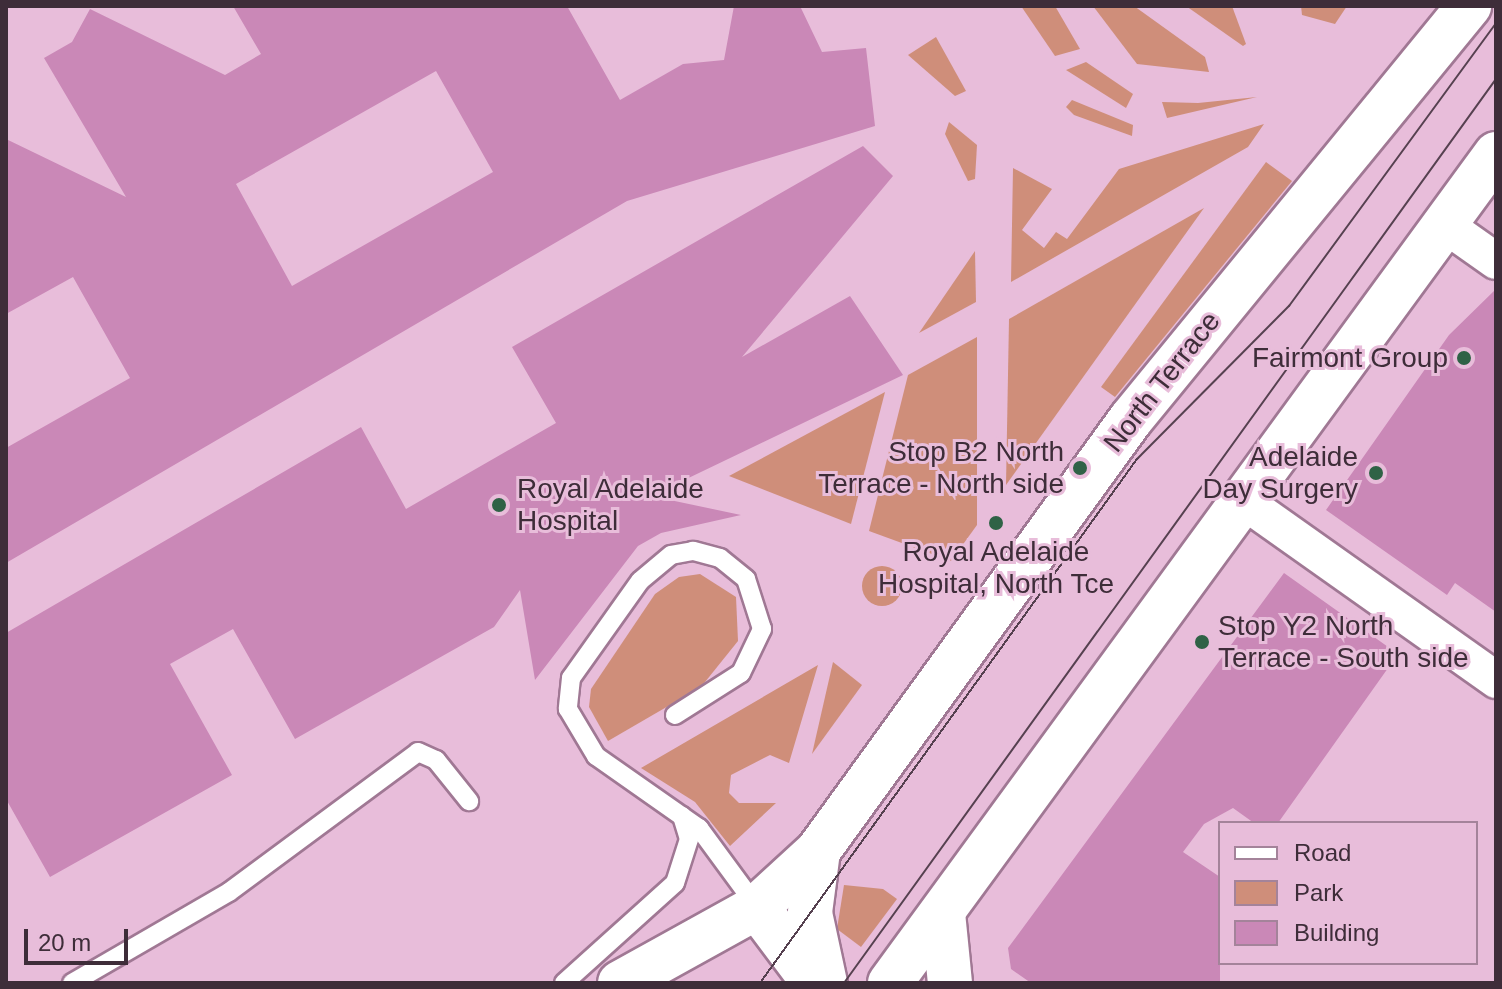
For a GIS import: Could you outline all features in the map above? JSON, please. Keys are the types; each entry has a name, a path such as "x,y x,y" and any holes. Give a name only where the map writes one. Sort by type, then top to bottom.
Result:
{"main road":[{"name":"North Terrace","path":"620,983 757,907 818,851 1131,419 1469,6"},
{"path":"890,983 1245,502 1496,154"},
{"name":"North Terrace","path":"818,851 810,913 825,983"},
{"path":"757,907 814,983"},
{"path":"943,913 950,983"}],"street":[{"path":"1445,225 1496,261"},
{"path":"1245,502 1496,680"}],"lane":[{"path":"675,715 741,673 762,629 746,579 720,558 693,551 671,555 640,581 578,667 568,698 585,745 681,815 715,846 757,907"},
{"path":"72,983 229,892 418,752 436,760 469,801"},
{"path":"564,983 675,883 689,839 681,815"}],"green space":[{"path":"1021,6 1055,6 1080,49 1055,56"},
{"path":"1093,6 1134,6 1205,57 1209,72 1137,64"},
{"path":"1186,6 1232,6 1246,44 1243,46"},
{"path":"1301,6 1347,6 1335,24 1302,15"},
{"path":"936,37 966,91 955,96 908,55"},
{"path":"1086,62 1133,94 1126,108 1066,70"},
{"path":"1257,97 1167,118 1162,102 1198,103"},
{"path":"1072,100 1133,125 1132,136 1074,115 1066,107"},
{"path":"949,122 977,145 975,179 968,181 945,134"},
{"path":"1264,124 1248,147 1011,282 1013,168 1052,189 1022,230 1044,248 1056,232 1067,239 1119,169"},
{"path":"1266,162 1292,181 1115,397 1101,387"},
{"path":"1204,208 1006,485 1009,319"},
{"path":"975,251 976,302 919,333"},
{"path":"977,337 977,525 951,561 869,531 908,375"},
{"path":"885,392 851,524 729,476"},
{"path":"882,566 896,572 902,586 896,600 882,606 868,600 862,586 868,572"},
{"path":"700,574 736,597 738,641 701,687 608,741 589,707 591,689 655,594 679,577"},
{"path":"833,662 862,685 812,754"},
{"path":"818,665 789,763 770,755 731,775 729,793 739,803 776,803 730,846 695,802 641,768"},
{"path":"844,885 883,889 897,899 861,947 837,929"}],"building":[{"path":"233,6 567,6 620,100 683,64 724,60 734,6 800,6 822,52 866,48 875,126 627,201 6,563 6,448 130,378 73,277 6,314 6,139 126,197 44,58 72,42 90,9 225,75 261,54","holes":["436,71 493,172 292,286 236,184"]},
{"path":"863,146 893,176 742,357 850,296 903,375 651,496 741,515 661,533 638,546 535,680 520,590 494,627 295,739 233,629 170,664 232,775 50,877 6,799 6,633 361,427 406,509 556,423 512,347"},
{"path":"1496,289 1496,612 1455,583 1447,595 1326,510 1449,335"},
{"path":"1284,573 1398,654 1279,821 1251,821 1233,808 1204,824 1183,852 1218,876 1220,983 1031,983 1011,969 1008,948"}],"tram line":[{"path":"760,983 1137,459 1289,306 1496,23"},
{"path":"844,983 1496,79"}],"place":[{"name":"Fairmont Group","path":"1464,358"},
{"name":"Stop B2 North Terrace - North side","path":"1080,468"},
{"name":"Adelaide Day Surgery","path":"1376,473"},
{"name":"Royal Adelaide Hospital","path":"499,505"},
{"name":"Royal Adelaide Hospital, North Tce","path":"996,523"},
{"name":"Stop Y2 North Terrace - South side","path":"1202,642"}]}
